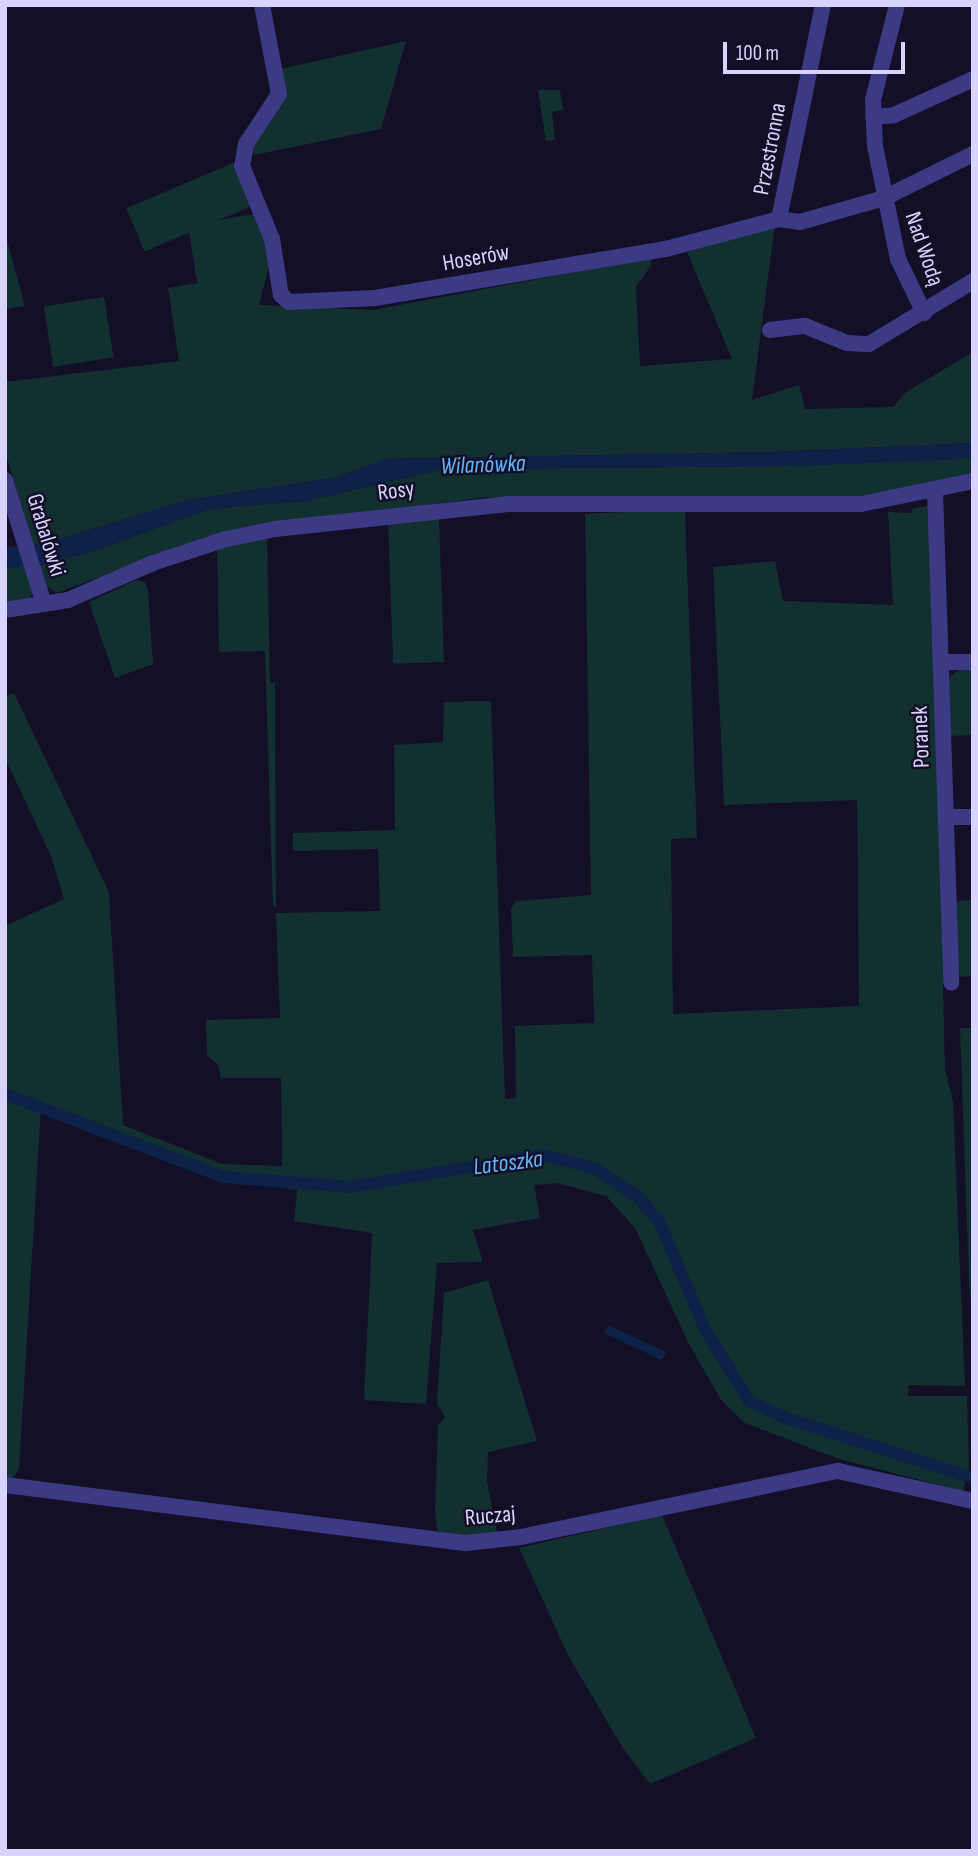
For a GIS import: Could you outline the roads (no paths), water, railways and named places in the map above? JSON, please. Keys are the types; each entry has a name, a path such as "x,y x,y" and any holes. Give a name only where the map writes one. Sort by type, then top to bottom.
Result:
{"street":[{"name":"Hoserów","path":"262,5 279,93 246,144 242,166 272,239 285,301 376,298 666,249 779,219 800,222 884,198 973,154"},
{"name":"Przestronna","path":"779,219 823,5"},
{"name":"Nad Wodą","path":"897,5 873,117 884,198 898,259 924,313"},
{"path":"873,117 894,115 973,79"},
{"name":"Nad Wodą","path":"770,330 806,326 847,344 864,345 924,313 973,281"},
{"name":"Grabalówki","path":"5,480 44,604"},
{"name":"Rosy","path":"5,610 68,600 153,563 226,539 275,529 495,505 861,504 935,491 973,481"},
{"name":"Poranek","path":"935,491 951,983"},
{"path":"942,662 973,662"},
{"path":"946,817 973,817"},
{"name":"Ruczaj","path":"5,1485 466,1543 521,1537 838,1471 973,1501"}],"water":[{"path":"973,443 973,457 964,459 792,466 443,469 305,501 209,509 88,553 39,563 34,547 188,500 334,478 387,459 772,452"},
{"path":"608,1325 666,1352 662,1360 604,1333"}],"waterway":[{"name":"Wilanówka","path":"5,557 49,553"},
{"name":"Latoszka","path":"5,1094 224,1177 350,1187 543,1155 596,1169 637,1196 659,1221 706,1331 749,1401 783,1417 967,1476"}]}
